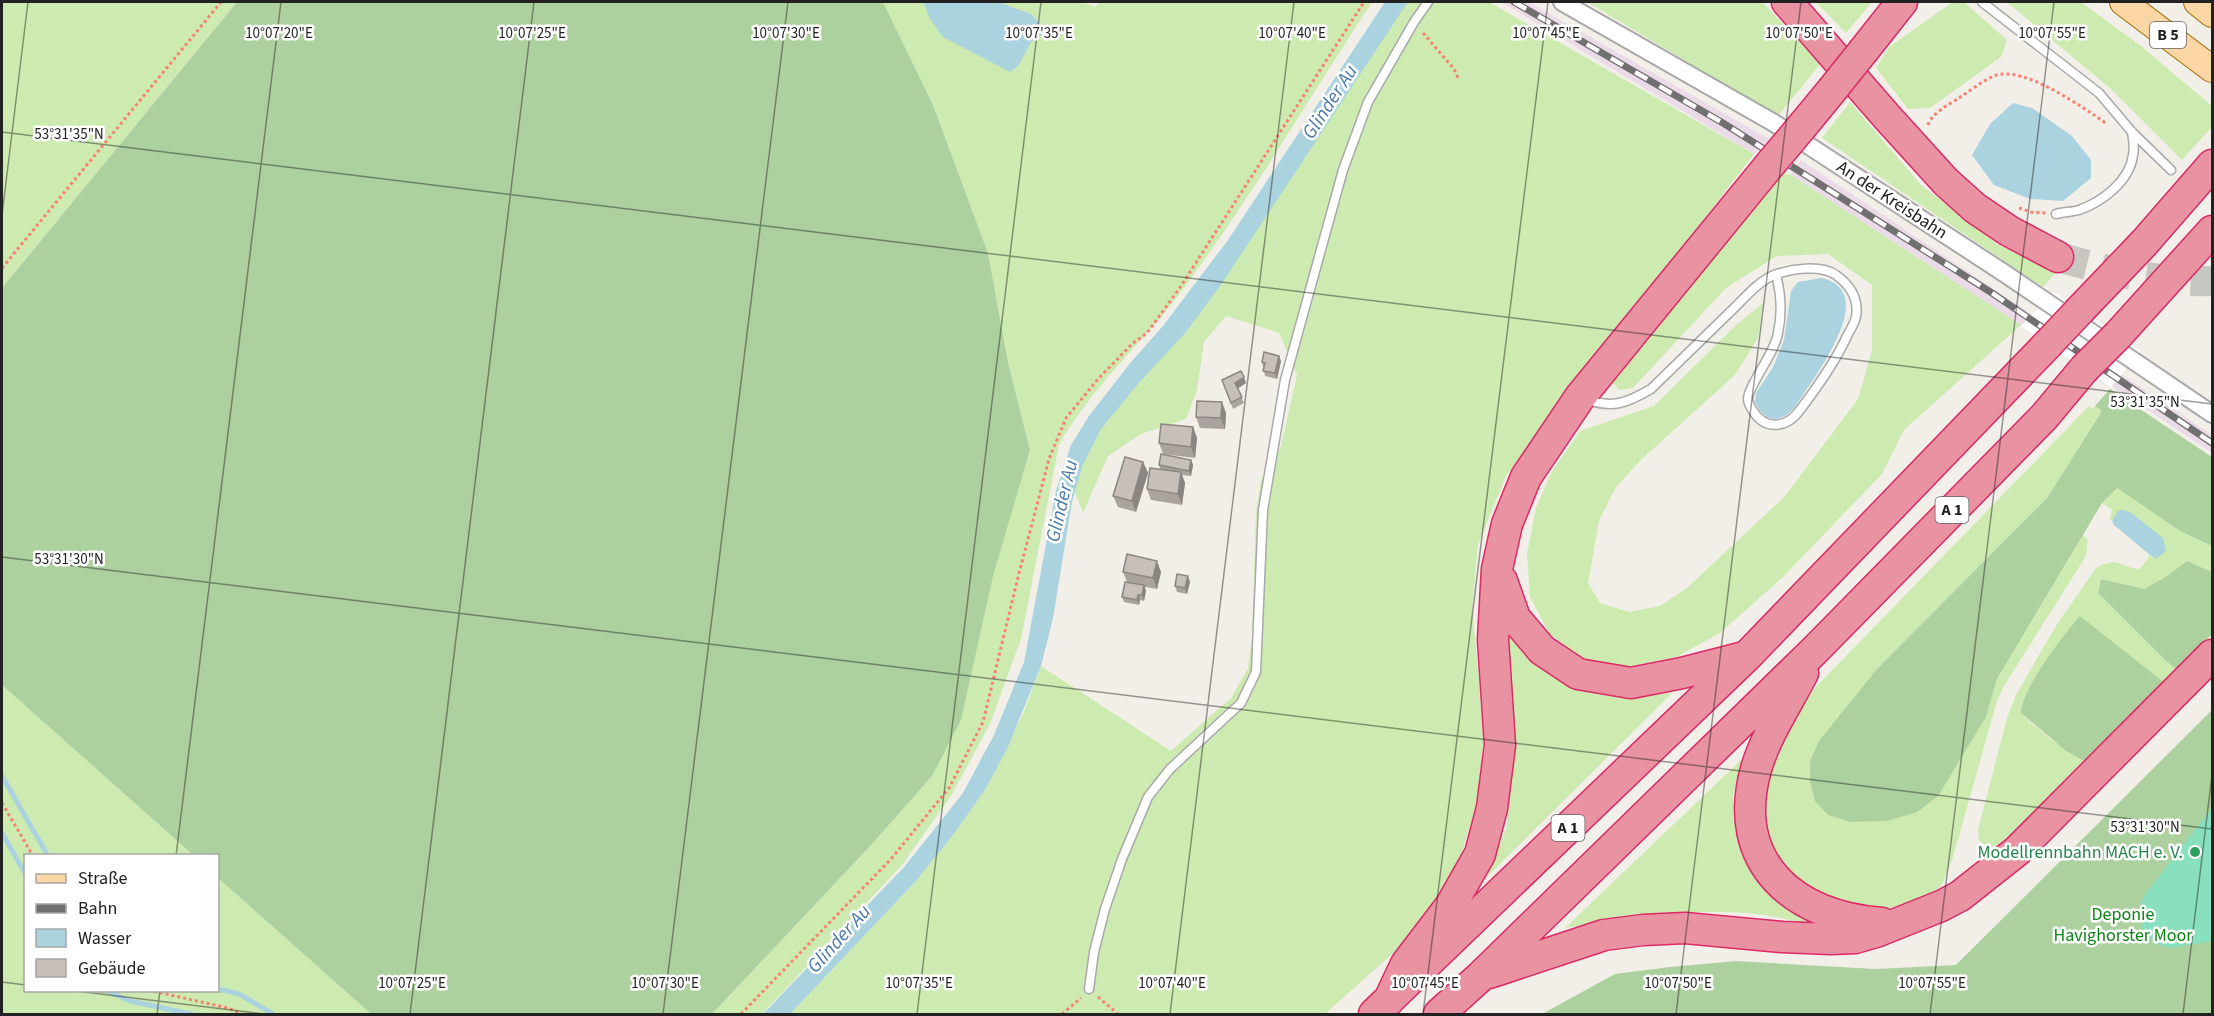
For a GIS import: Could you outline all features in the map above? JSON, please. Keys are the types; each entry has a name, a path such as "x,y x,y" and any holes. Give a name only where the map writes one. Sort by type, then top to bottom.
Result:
{"highway":[{"path":"1787,2 1946,182 1975,208 2009,231 2058,257"},
{"path":"1382,1007 1406,964 1451,905 1480,854 1492,808 1500,746 1492,640 1497,569 1507,524 1526,477 1580,397 1901,3"},
{"name":"A 1","path":"1382,1007 1747,656 2048,345 2144,243 2212,165"},
{"name":"A 1","path":"1439,1014 1481,976 1816,649 2044,417 2084,369 2118,335 2212,231"},
{"path":"1497,569 1515,618 1542,650 1578,674 1631,683 1682,673 1747,656"},
{"path":"1816,649 1765,745 1757,766 1750,802 1750,819 1754,839 1761,858 1784,888 1818,910 1837,917 1860,921 1900,922"},
{"path":"1481,976 1604,936 1633,932 1685,928 1831,939 1855,938 1876,932 1960,896 1997,869 2116,754 2212,655"}],"main road":[{"name":"B 5","path":"2123,2 2212,69"},
{"name":"B 5","path":"2197,2 2212,14"}],"street":[{"name":"An der Kreisbahn","path":"1562,2 1782,128 2004,273 2212,414"}],"lane":[{"path":"1089,989 1094,952 1105,909 1122,859 1148,797 1170,769 1241,703 1256,672 1263,510 1285,380 1343,170 1368,102 1428,2"},
{"path":"1982,2 2099,93 2132,132 2171,170"},
{"path":"2056,214 2078,210 2110,193 2131,165 2134,154 2132,132"},
{"path":"1580,397 1603,406 1633,400 1651,389 1754,289 1776,275 1812,268 1833,272 1848,284 1855,297 1856,318 1825,376 1797,415 1786,424 1775,427 1761,421 1752,410 1748,399 1750,391 1771,356 1778,335 1780,288 1776,275"}],"path":[{"path":"2,268 221,2"},
{"path":"741,1014 891,859 949,788 982,722 1049,459 1066,418 1098,379 1132,344 1148,333 1179,289 1364,2"},
{"path":"1414,22 1454,69 1459,80"},
{"path":"1927,127 1929,119 1971,90 1996,75 2010,75 2025,77 2045,86 2079,105 2133,142"},
{"path":"2014,206 2031,212 2056,214"},
{"path":"2,803 32,854"},
{"path":"1062,1014 1089,989 1118,1014"},
{"path":"157,992 228,1008 242,1014"}],"shaded area":[{"path":"1501,2 1529,2 1769,139 1754,154"},
{"path":"1801,160 2212,435 2212,453 1791,175"}],"green space":[{"path":"2,2 237,2 2,288"},
{"path":"237,2 883,2 933,105 988,253 1008,362 1030,450 993,576 961,720 932,776 873,843 712,1014 371,1014 219,879 219,854 192,854 2,685 2,288"},
{"path":"883,2 1082,2 1096,7 1098,2 1372,2 1209,253 1168,308 1087,403 1059,445 1021,639 990,724 951,796 902,865 762,1014 712,1014 873,843 932,776 1030,450 1008,362 988,253 933,105"},
{"path":"1405,2 1489,2 1754,154 1506,476 1478,545 1472,609 1483,741 1478,799 1455,875 1401,946 1325,1014 790,1014 916,881 953,835 985,790 1023,714 1041,666 1171,751 1231,698 1248,668 1252,637 1256,511 1261,480 1281,446 1297,375 1279,333 1226,316 1204,342 1197,390 1186,419 1141,434 1108,456 1083,513 1074,490 1086,442 1164,350"},
{"path":"1587,2 1762,2 1821,63 1778,116"},
{"path":"1816,2 1872,2 1846,33"},
{"path":"1953,2 1964,2 2007,40 2001,57 1930,108 1908,109 1876,68 1889,47"},
{"path":"2007,2 2081,2 2141,46 2212,106 2212,127 2182,160 2112,90"},
{"path":"1850,102 1921,185 1997,244 2056,273 2043,287 1822,138"},
{"path":"1781,172 1791,175 2021,325 1904,430 1882,474 1782,578 1720,633 1676,657 1627,667 1579,658 1549,633 1530,597 1527,554 1536,508 1551,473 1580,431 1654,406 1735,326 1763,303 1758,338 1735,375 1642,459 1616,487 1599,521 1588,583 1600,603 1629,612 1660,606 1687,588 1785,496 1858,399 1872,350 1872,285 1828,254 1777,256 1726,288 1633,388 1619,390 1612,382"},
{"path":"2110,389 2212,457 2212,546 2180,531 2117,488 2102,503 1997,679 1986,717 1938,796 1917,812 1887,821 1851,822 1828,815 1815,801 1810,782 1810,761 1819,741 1877,669 2047,498 2102,411 2095,406"},
{"path":"2089,406 2092,409 2095,406 2102,411 2047,498 1877,669 1986,717 1997,679 2083,535 2088,540 2086,556 2004,686 1997,701 1953,857 1942,885 1919,902 1877,910 1862,909 1804,891 1767,847 1764,777 1795,713 1812,691"},
{"path":"2117,488 2180,531 2212,546 2212,572 2187,561 2144,589 2101,579 2098,593 2177,670 2166,684 2080,617 2021,713 2053,740 2088,763 2006,845 1994,851 1979,840 1978,830 2007,718 2016,695 2057,624 2096,568 2115,562 2140,569 2150,555 2156,559 2114,517 2112,521 2110,520 2112,510 2102,503"},
{"path":"2187,561 2212,572 2212,634 2177,670 2098,593 2101,579 2144,589"},
{"path":"2080,616 2166,684 2088,763 2066,751 2021,713 2035,677"},
{"path":"1503,622 1529,659 1568,684 1615,697 1672,693 1486,878 1507,826 1510,778"},
{"path":"2,685 192,854 24,854 24,992 219,992 219,879 371,1014 2,1014"},
{"name":"Deponie Havighorster Moor","path":"2212,710 2212,1014 1542,1014 1615,974 1670,967 1736,961 1876,969 1956,965"},
{"path":"1742,759 1733,795 1736,827 1749,868 1772,895 1811,924 1748,913 1702,912 1633,918 1565,928"},
{"name":"Modellrennbahn MACH e. V.","path":"2212,808 2212,941 2172,948 2159,945 2153,942 2142,929 2140,914 2143,897"}],"water":[{"path":"923,2 998,2 1031,14 1047,31 1031,42 1019,65 1010,72 943,37 931,20"},
{"name":"Glinder Au","path":"1385,2 1408,2 1220,286 1186,332 1138,384 1101,429 1082,467 1072,502 1053,618 1041,666 1008,747 985,790 916,881 790,1014 763,1014 905,866 963,793 994,735 1024,662 1056,491 1071,445 1089,416 1131,362 1163,326 1228,240"},
{"path":"2013,103 2032,108 2072,136 2091,160 2091,178 2063,201 2030,199 1994,185 1972,155 1990,124"},
{"path":"1821,278 1838,286 1845,300 1845,317 1838,337 1827,357 1795,407 1784,416 1773,419 1759,409 1755,402 1756,393 1773,367 1784,340 1791,291 1798,282"},
{"path":"2118,511 2130,512 2163,538 2166,551 2156,559 2114,525 2112,521"}],"pier":[{"path":"2054,292 2141,351 2111,387 2021,326"}],"building":[{"path":"1264,352 1279,356 1275,373 1263,371"},
{"path":"1241,371 1244,377 1235,383 1242,397 1231,403 1222,380"},
{"path":"1197,401 1222,402 1221,418 1196,417"},
{"path":"1161,424 1193,427 1191,447 1159,443"},
{"path":"1161,454 1191,460 1189,471 1159,465"},
{"path":"1125,457 1143,462 1132,501 1113,496"},
{"path":"1150,468 1181,472 1178,494 1147,489"},
{"path":"1127,554 1157,561 1153,578 1123,572"},
{"path":"1177,574 1188,576 1185,588 1175,586"},
{"path":"1125,582 1144,585 1142,595 1138,595 1137,600 1122,597"}],"waterway":[{"path":"2,776 47,854"},
{"path":"2,833 24,872"},
{"path":"219,989 239,994 273,1014"},
{"path":"110,992 130,1001 191,1014"}],"tunnel":[{"path":"2058,257 2134,275 2173,280 2212,281"}],"railway":[{"path":"1514,2 1723,123 1992,293 2212,443"}],"place":[{"name":"Modellrennbahn MACH e. V.","path":"2195,852"}]}
